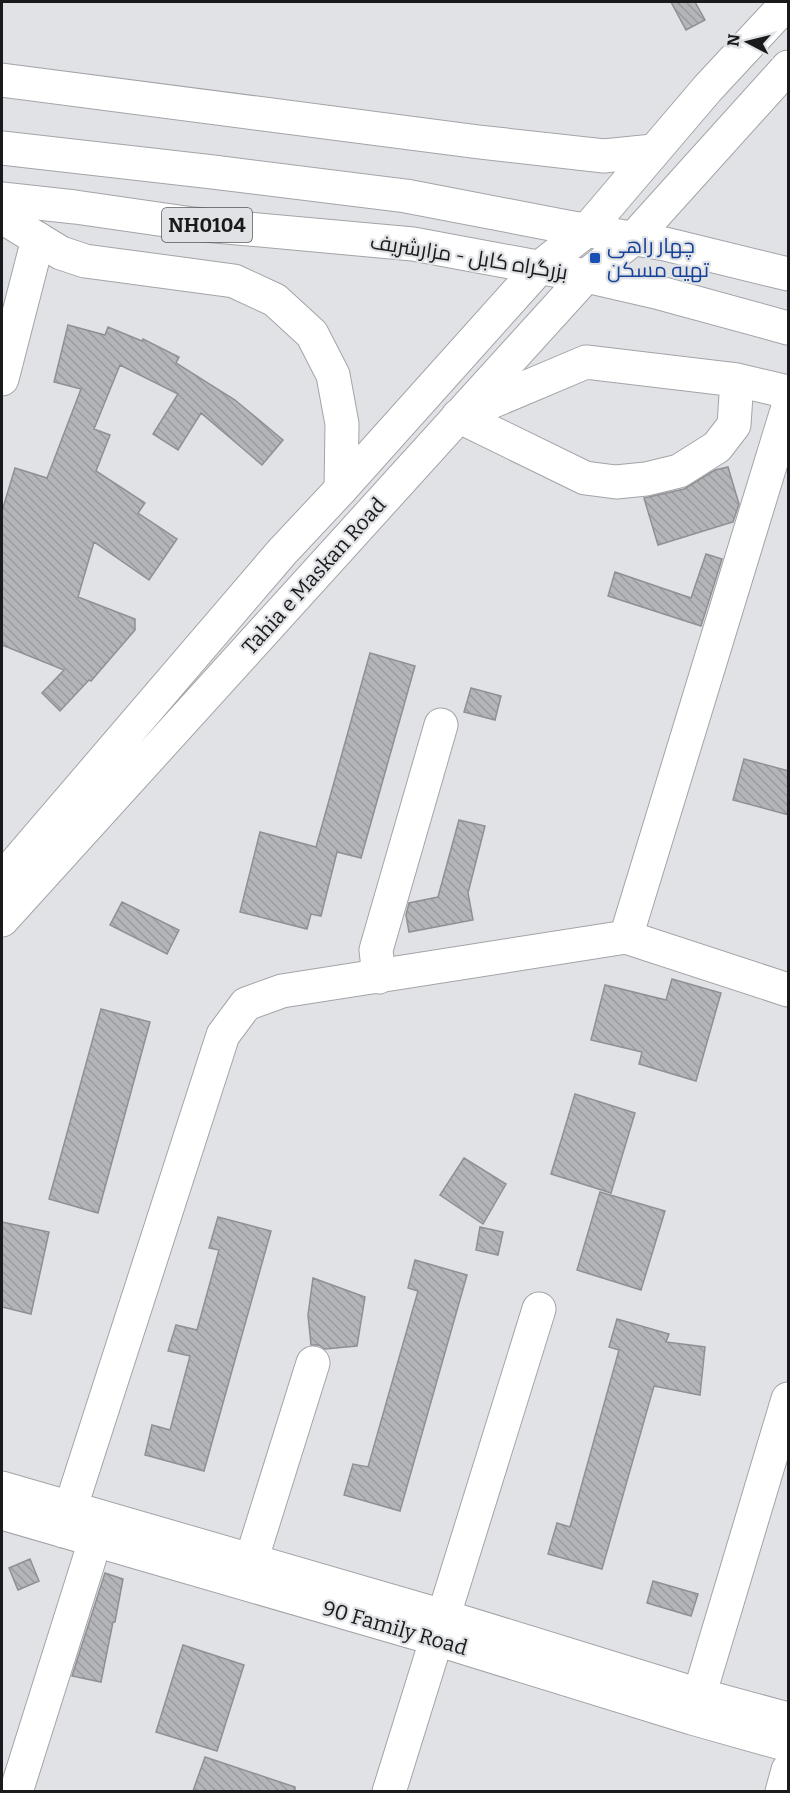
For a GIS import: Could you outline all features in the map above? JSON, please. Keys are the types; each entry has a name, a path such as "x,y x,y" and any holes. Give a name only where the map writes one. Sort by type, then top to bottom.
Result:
{"main road":[{"name":"Tahia e Maskan Road","path":"2,876 282,552 539,268 587,230 708,88 789,2"},
{"name":"Tahia e Maskan Road","path":"2,920 586,276 633,239 789,67"},
{"path":"2,80 547,150 604,156 653,151"},
{"name":"NH0104","path":"2,148 406,196 665,244 789,274"},
{"name":"بزرگراه کابل - مزارشریف","path":"2,199 193,224 413,244 586,276 660,293 789,328"},
{"path":"2,218 61,253 85,261 234,281 275,300 312,334 333,375 342,424 341,489"},
{"path":"2,379 38,239"},
{"path":"458,416 586,362 737,380 789,392"},
{"path":"458,416 585,478 616,482 646,479 679,471 717,447 734,425 737,380"},
{"path":"626,937 789,407"},
{"path":"379,977 376,950 441,725"},
{"path":"67,1520 223,1035 246,1004 282,991 626,937 789,990"},
{"path":"389,1791 539,1309"},
{"path":"251,1561 313,1363"},
{"path":"696,1706 789,1399"},
{"name":"90 Family Road","path":"2,1488 67,1520 95,1540 440,1628"},
{"name":"90 Family Road","path":"2,1514 67,1520 251,1561 440,1628 696,1706 789,1745"},
{"path":"16,1791 95,1540"},
{"name":"90 Family Road","path":"696,1706 789,1719"},
{"path":"782,1791 789,1770"}],"building":[{"path":"671,2 695,2 705,20 686,30"},
{"path":"68,325 105,335 108,327 142,341 143,339 179,357 176,363 235,400 283,440 262,465 201,413 178,450 153,434 178,394 120,365 94,429 110,435 96,471 145,503 138,513 177,539 149,580 94,542 78,597 135,619 135,630 91,681 89,680 60,711 42,693 64,670 2,645 2,511 15,468 47,478 81,389 54,382"},
{"path":"728,467 739,504 733,522 658,545 644,498 684,489 715,470"},
{"path":"706,554 722,559 701,626 608,596 615,572 691,598"},
{"path":"370,653 415,666 361,858 337,852 321,916 311,914 307,929 240,912 260,832 316,847"},
{"path":"471,688 501,696 495,720 464,712"},
{"path":"744,759 789,771 789,815 733,800"},
{"path":"459,820 485,826 468,893 473,920 409,932 406,915 409,903 438,897"},
{"path":"122,902 179,930 167,954 110,925"},
{"path":"672,979 721,993 696,1081 639,1064 642,1052 591,1040 605,985 666,1000"},
{"path":"101,1009 150,1022 98,1213 49,1199"},
{"path":"575,1094 635,1113 611,1193 551,1174"},
{"path":"464,1158 506,1184 483,1224 440,1195"},
{"path":"600,1192 665,1211 641,1290 577,1270"},
{"path":"218,1217 271,1231 204,1471 145,1455 152,1425 170,1430 190,1356 168,1351 176,1325 197,1330 219,1250 209,1248"},
{"path":"2,1222 49,1232 31,1314 2,1307"},
{"path":"480,1227 503,1232 498,1255 476,1250"},
{"path":"415,1260 467,1275 400,1511 344,1495 353,1464 368,1467 418,1291 408,1288"},
{"path":"313,1278 365,1297 357,1346 325,1349 319,1345 311,1345 308,1315"},
{"path":"617,1319 669,1334 666,1342 705,1347 700,1395 654,1386 602,1569 548,1554 557,1523 570,1527 619,1350 609,1347"},
{"path":"30,1559 39,1581 18,1590 9,1568"},
{"path":"105,1573 123,1579 101,1682 72,1676"},
{"path":"653,1581 698,1594 691,1616 647,1603"},
{"path":"183,1645 244,1665 217,1751 156,1732"},
{"path":"205,1757 295,1787 295,1791 193,1791"}],"place":[{"name":"چهار راهی تهیه مسکن","path":"595,258"}]}
